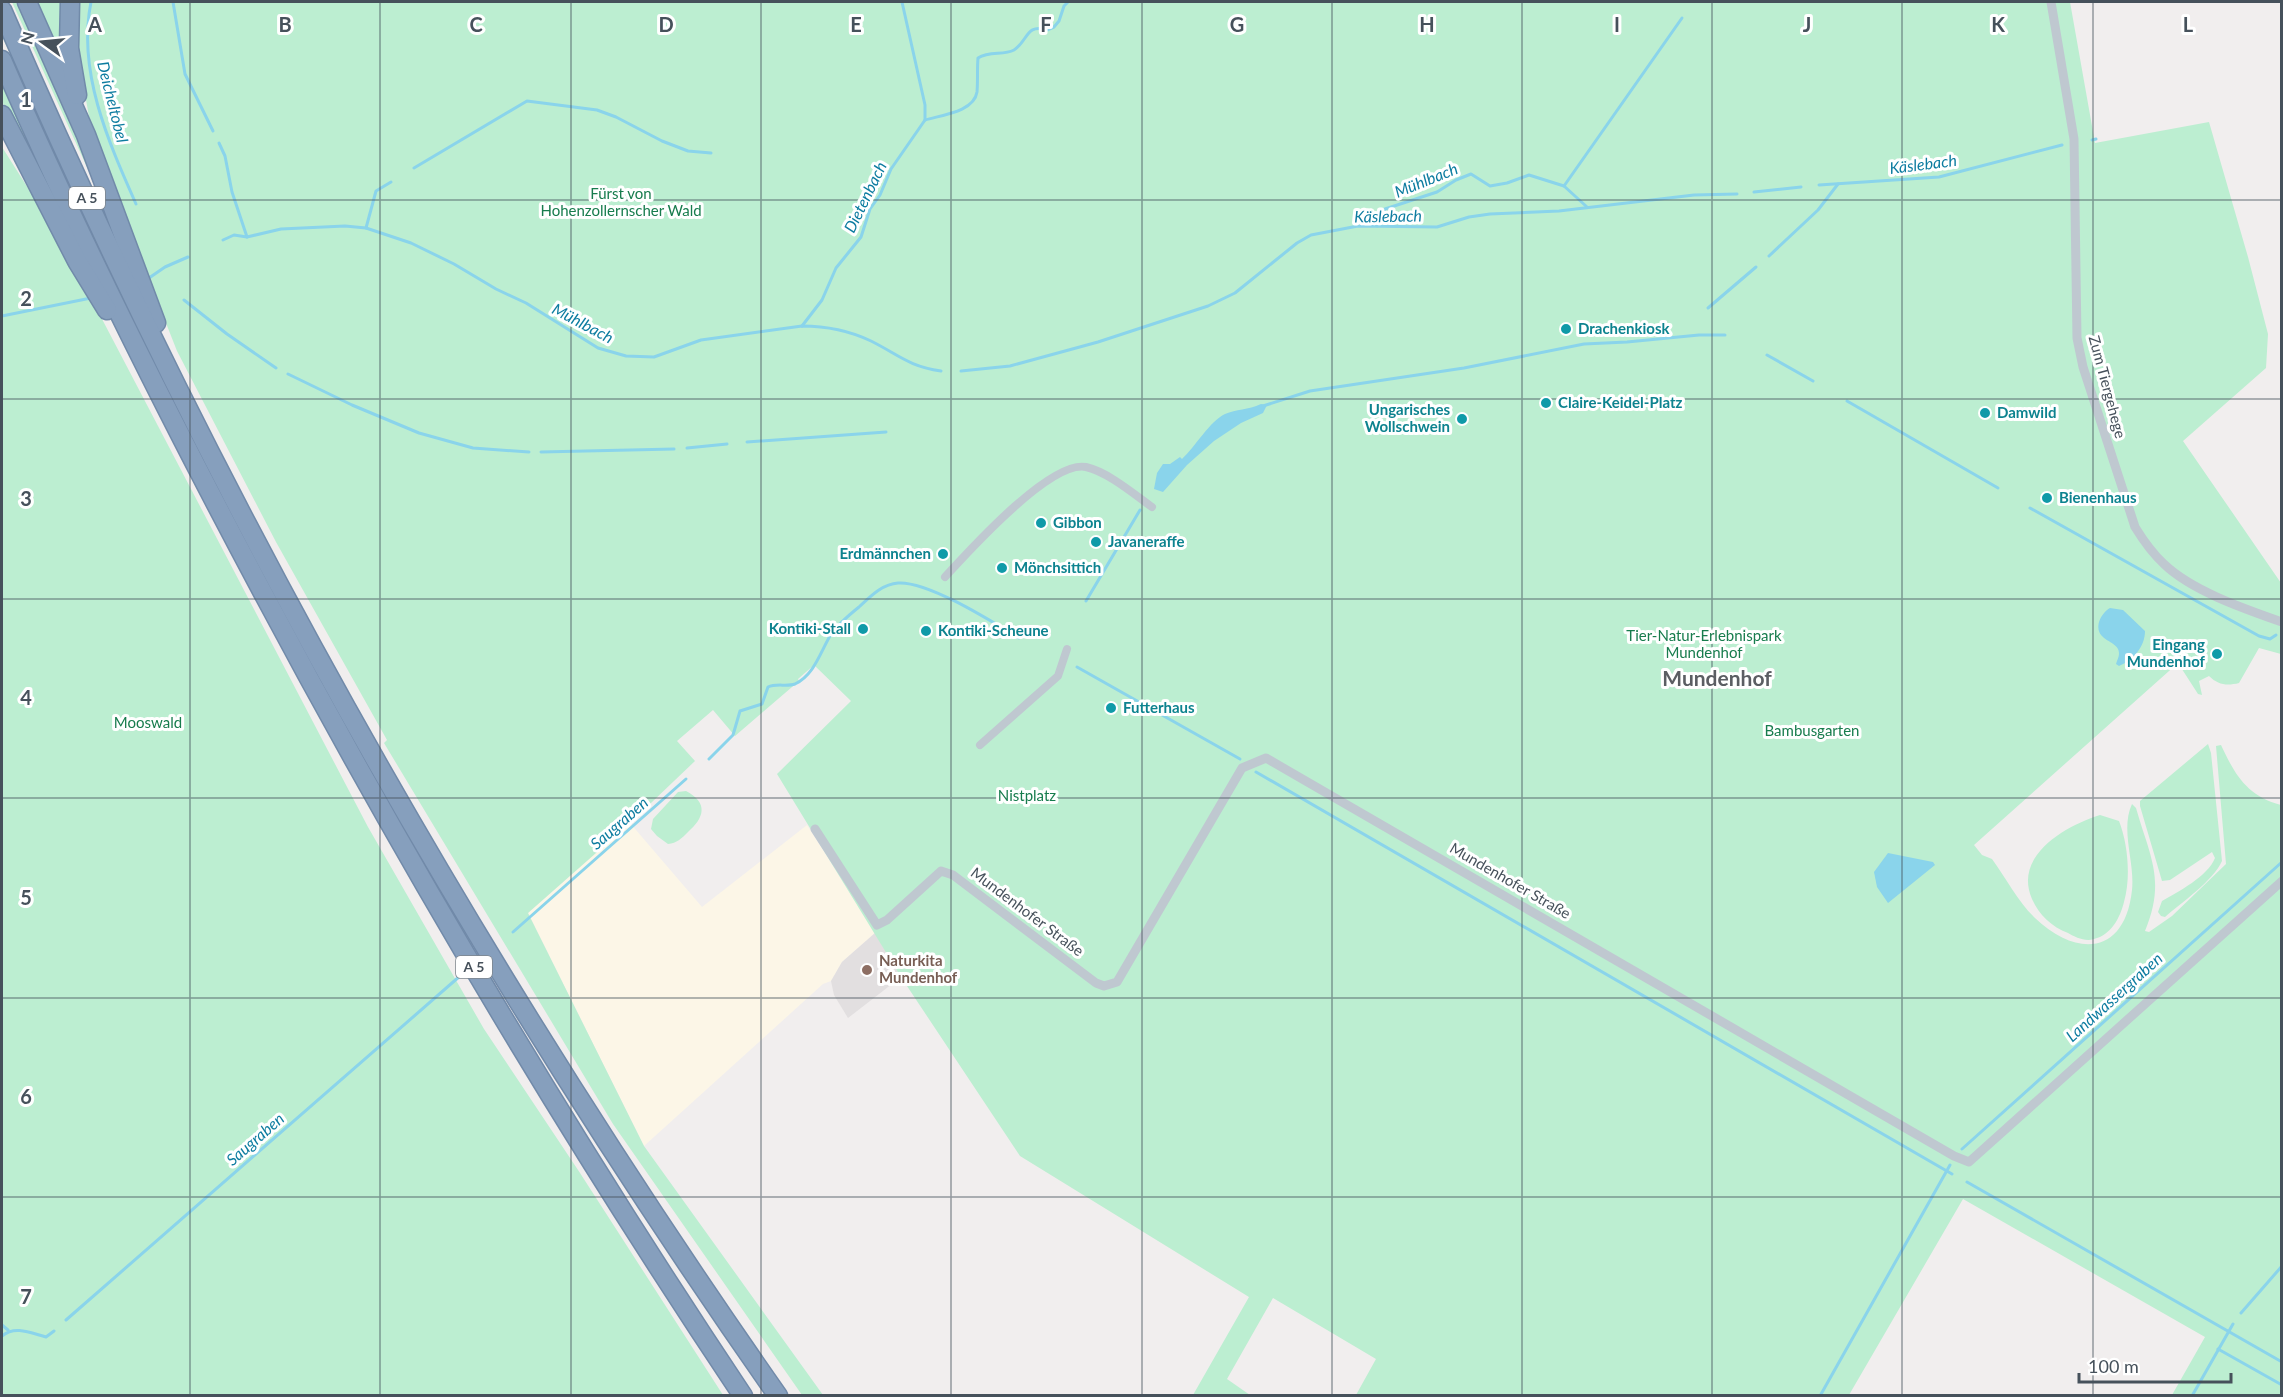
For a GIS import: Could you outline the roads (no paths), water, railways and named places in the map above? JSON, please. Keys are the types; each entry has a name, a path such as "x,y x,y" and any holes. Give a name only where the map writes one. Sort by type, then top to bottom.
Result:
{"highway":[{"path":"27,2 86,135 149,301 176,385"},
{"path":"70,2 69,48 75,89 86,135"},
{"name":"A 5","path":"2,10 115,259 176,385 276,578 374,758 478,935 590,1118 778,1395"},
{"name":"A 5","path":"2,60 145,366 321,703 461,946 574,1135 743,1395"},
{"path":"2,115 77,261 145,366"},
{"path":"2,138 23,159"}],"street":[{"name":"Zum Tiergehege","path":"2051,2 2074,139 2077,338 2083,367 2135,527 2146,545 2164,565 2185,580 2216,596 2282,622"},
{"path":"945,578 1000,519 1048,479 1072,468 1084,467 1094,470 1152,507"},
{"path":"980,745 1058,676 1067,649"},
{"name":"Mundenhofer Straße","path":"815,829 878,925 887,920 941,871 953,875 1096,983 1104,986 1117,982 1242,768 1266,758 1954,1156 1969,1162 2282,882"}],"water":[{"path":"1261,404 1267,405 1263,413 1241,423 1214,441 1187,465 1163,492 1154,489 1157,473 1163,464 1170,464 1180,457 1182,459 1219,417 1229,412"},
{"path":"2110,608 2123,610 2145,631 2143,642 2137,652 2119,666 2116,664 2119,655 2118,648 2103,637 2098,625 2101,617"},
{"path":"1888,853 1933,862 1935,865 1888,903 1877,887 1874,872"}],"waterway":[{"name":"Deicheltobel","path":"91,2 88,54 92,80 106,131 136,204"},
{"path":"173,2 185,74 213,131"},
{"name":"Dietenbach","path":"802,326 822,300 836,268 861,237 870,209 880,195 891,169 925,120 925,105 902,2"},
{"path":"925,120 956,112 970,104 977,92 978,58 987,54 1010,52 1019,46 1031,31 1054,27 1068,2"},
{"path":"1564,186 1682,18"},
{"path":"414,168 527,101 597,110 688,151 711,153"},
{"path":"2092,140 2096,139"},
{"path":"219,143 225,156 232,192 247,237"},
{"name":"Käslebach","path":"1819,185 1939,177 2062,145"},
{"name":"Mühlbach","path":"1377,226 1385,209 1437,192 1471,174 1490,186 1529,175 1564,186 1587,207"},
{"path":"366,228 376,191 391,182"},
{"path":"1769,256 1818,210 1838,184"},
{"name":"Käslebach","path":"1754,192 1801,187"},
{"name":"Käslebach","path":"961,371 1010,366 1098,342 1208,306 1235,293 1297,243 1311,235 1358,226 1437,227 1469,217 1490,214 1559,211 1694,195 1737,194"},
{"name":"Mühlbach","path":"223,240 234,235 247,237 281,229 345,226 366,228 411,243 454,264 496,289 526,303 598,348 626,356 654,357 701,340 811,326 855,334 912,363 941,371"},
{"name":"Mühlbach","path":"149,278 165,267 188,257"},
{"path":"1708,308 1756,267"},
{"name":"Mühlbach","path":"2,316 91,298"},
{"path":"184,300 276,368"},
{"path":"1263,406 1310,391 1464,368 1584,344 1725,335"},
{"path":"1767,355 1813,381"},
{"path":"288,374 352,405 419,433 473,448 529,452"},
{"path":"1847,401 1998,488"},
{"path":"747,442 886,432"},
{"path":"687,448 727,444"},
{"path":"541,452 674,449"},
{"path":"2030,508 2259,636 2270,639 2276,635"},
{"path":"1086,601 1140,510"},
{"path":"709,759 733,735 740,711 762,704 768,687 792,685 802,680 816,663 836,628 872,595 892,584 911,584 926,588 959,603 1019,638"},
{"path":"1077,667 1240,759"},
{"path":"1256,772 1952,1174"},
{"name":"Saugraben","path":"513,932 686,779"},
{"name":"Landwassergraben","path":"1962,1149 2282,862"},
{"name":"Saugraben","path":"66,1320 460,976"},
{"name":"Landwassergraben","path":"1820,1396 1950,1165"},
{"path":"1967,1182 2282,1362"},
{"path":"2241,1313 2282,1266"},
{"path":"2192,1396 2233,1324"},
{"name":"Saugraben","path":"2,1325 8,1330"},
{"name":"Saugraben","path":"2,1336 18,1330 46,1337 54,1331"},
{"path":"2218,1349 2282,1385"}],"place":[{"name":"Drachenkiosk","path":"1566,329"},
{"name":"Claire-Keidel-Platz","path":"1546,403"},
{"name":"Damwild","path":"1985,413"},
{"name":"Ungarisches Wollschwein","path":"1462,419"},
{"name":"Bienenhaus","path":"2047,498"},
{"name":"Gibbon","path":"1041,523"},
{"name":"Javaneraffe","path":"1096,542"},
{"name":"Erdmännchen","path":"943,554"},
{"name":"Mönchsittich","path":"1002,568"},
{"name":"Kontiki-Stall","path":"863,629"},
{"name":"Kontiki-Scheune","path":"926,631"},
{"name":"Eingang Mundenhof","path":"2217,654"},
{"name":"Futterhaus","path":"1111,708"},
{"name":"Naturkita Mundenhof","path":"867,970"}],"district":[{"name":"Mundenhof","path":"1717,679"}],"park label":[{"name":"Fürst von Hohenzollernscher Wald","path":"621,202"},
{"name":"Tier-Natur-Erlebnispark Mundenhof","path":"1704,644"},
{"name":"Mooswald","path":"148,723"},
{"name":"Bambusgarten","path":"1812,731"},
{"name":"Nistplatz","path":"1027,796"}]}
